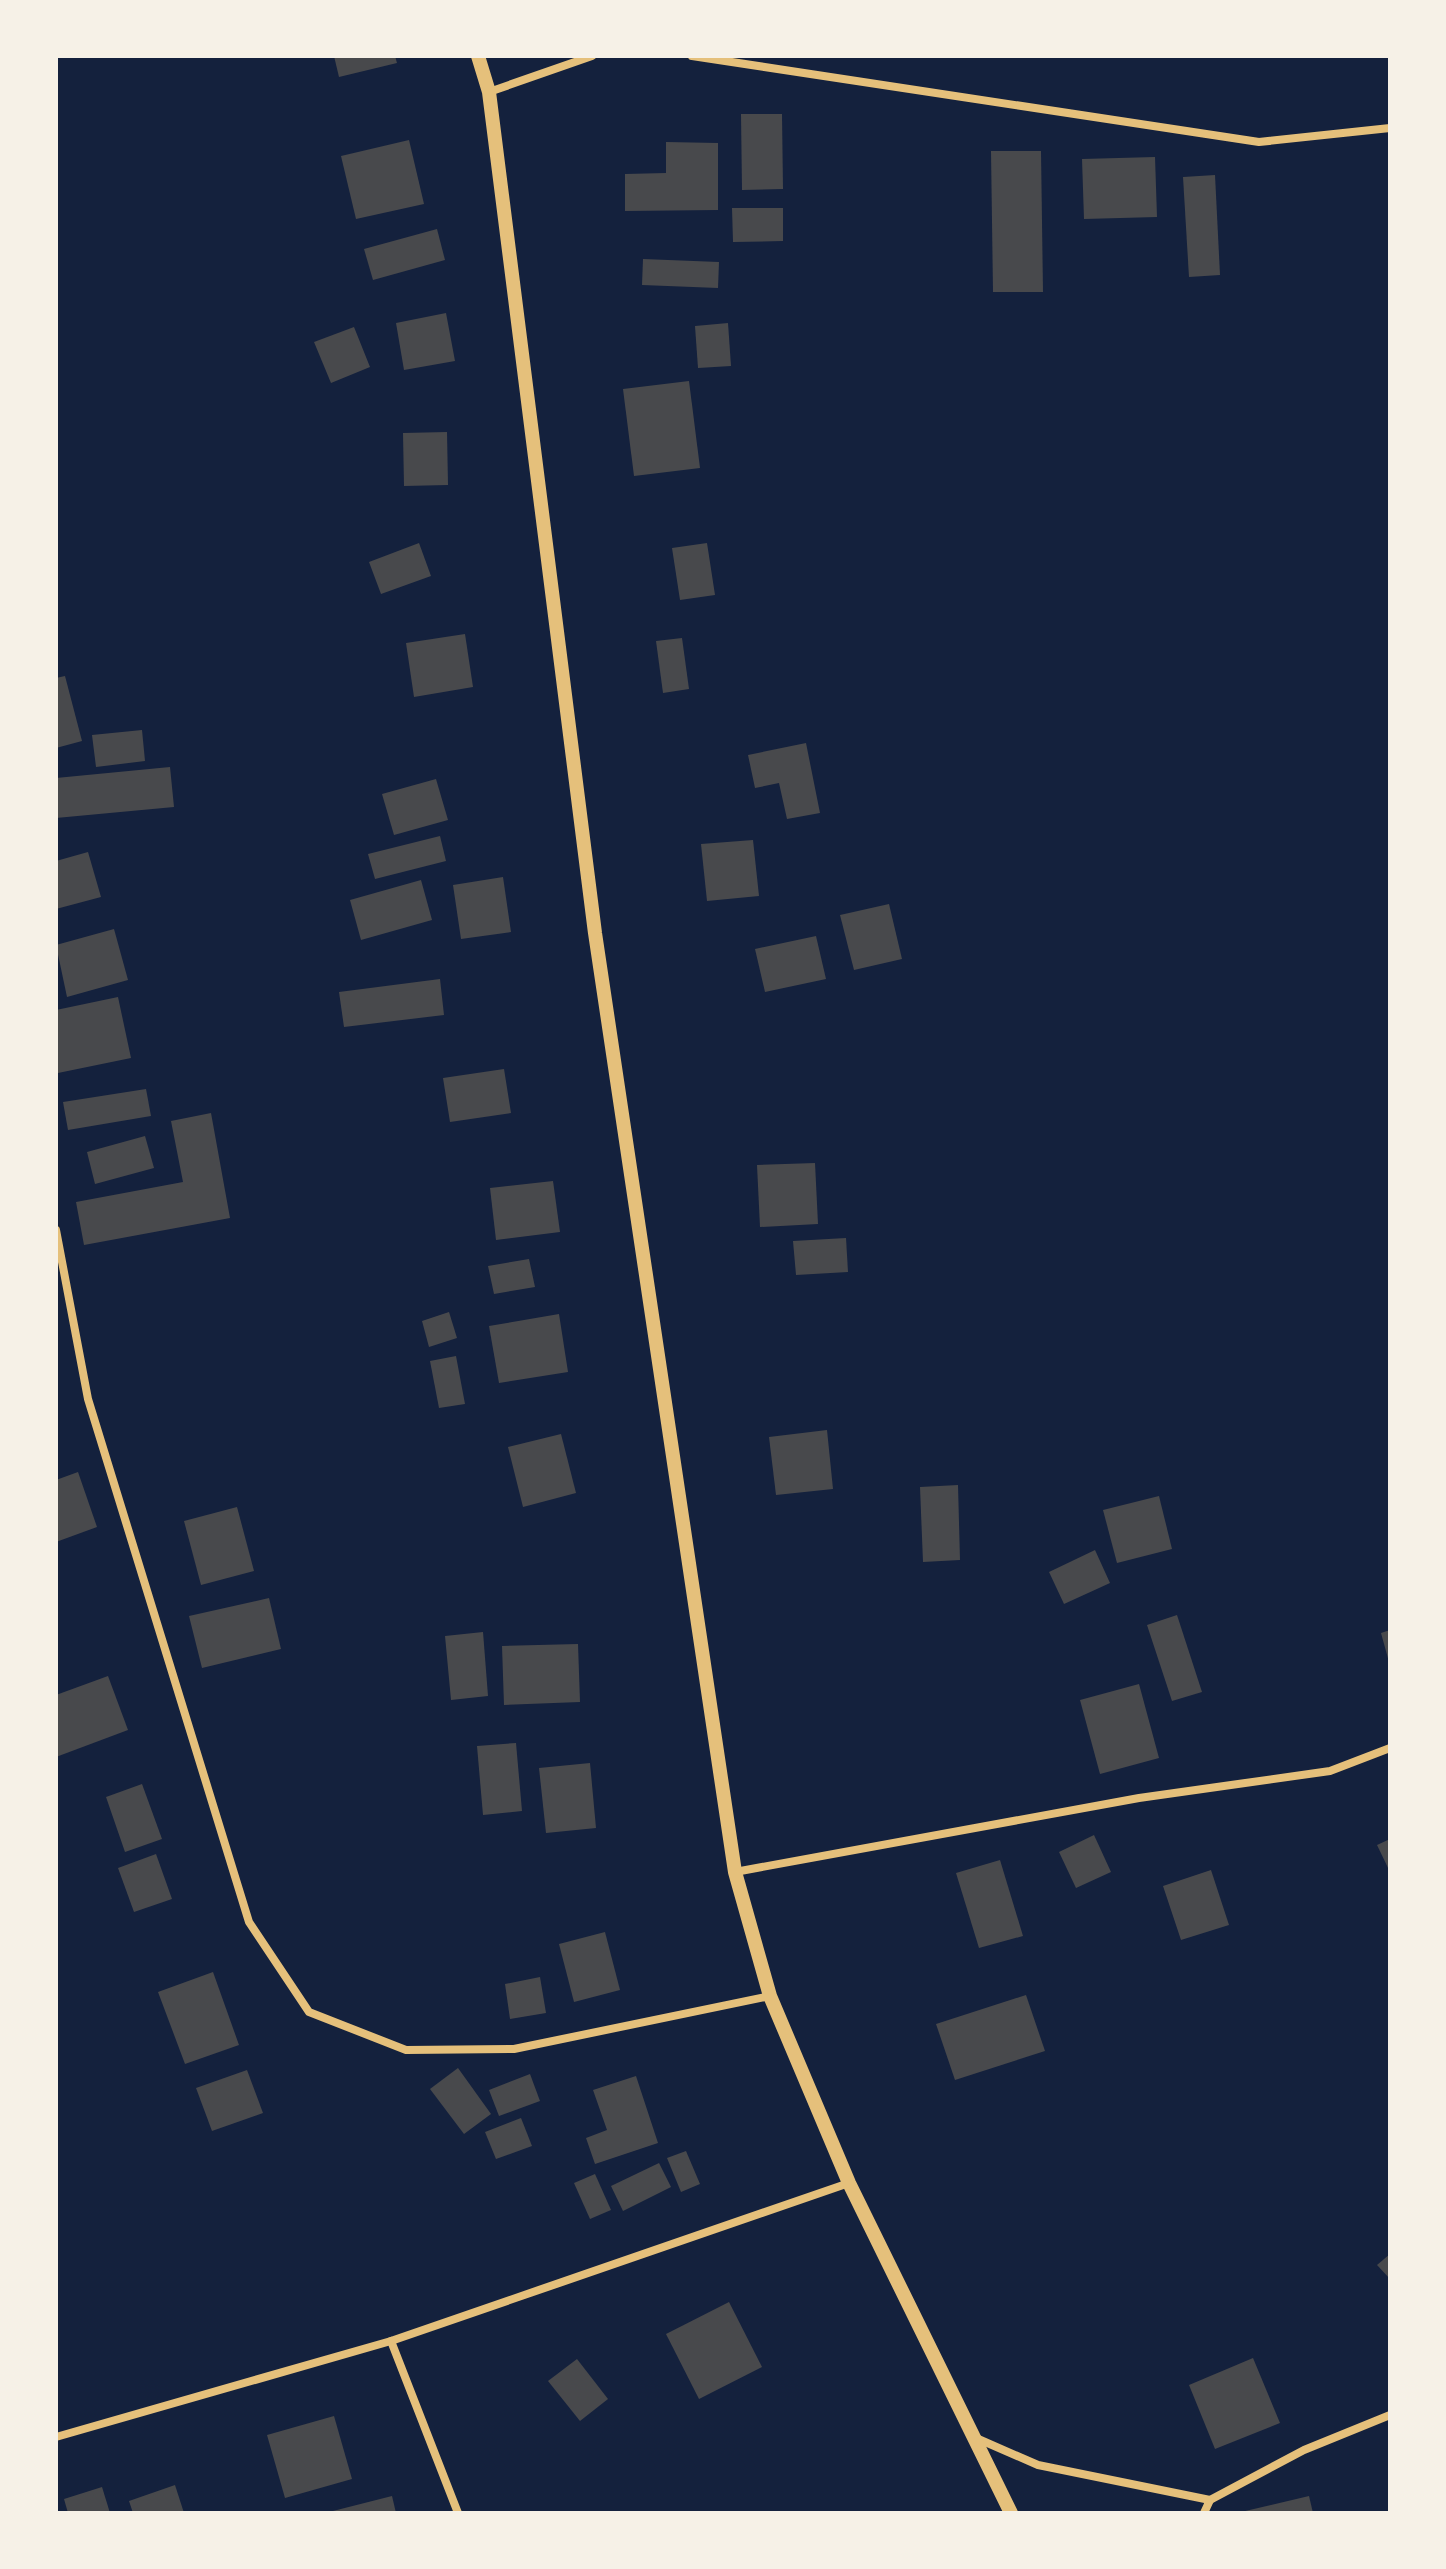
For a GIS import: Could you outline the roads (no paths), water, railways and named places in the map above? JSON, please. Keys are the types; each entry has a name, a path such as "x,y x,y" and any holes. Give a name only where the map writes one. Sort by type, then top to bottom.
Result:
{"street":[{"path":"478,56 489,92 595,933 735,1872 770,1996 849,2183 1011,2513"},
{"path":"489,92 592,56"},
{"path":"692,56 1259,142 1390,128"},
{"path":"56,1230 88,1399 249,1922 309,2012 406,2050 514,2049 770,1996"},
{"path":"735,1872 1139,1798 1330,1771 1390,1748"},
{"path":"56,2437 391,2341 849,2183"},
{"path":"391,2341 458,2513"},
{"path":"1204,2513 1210,2500 1304,2450 1390,2415"},
{"path":"971,2436 1038,2465 1210,2500"}]}
